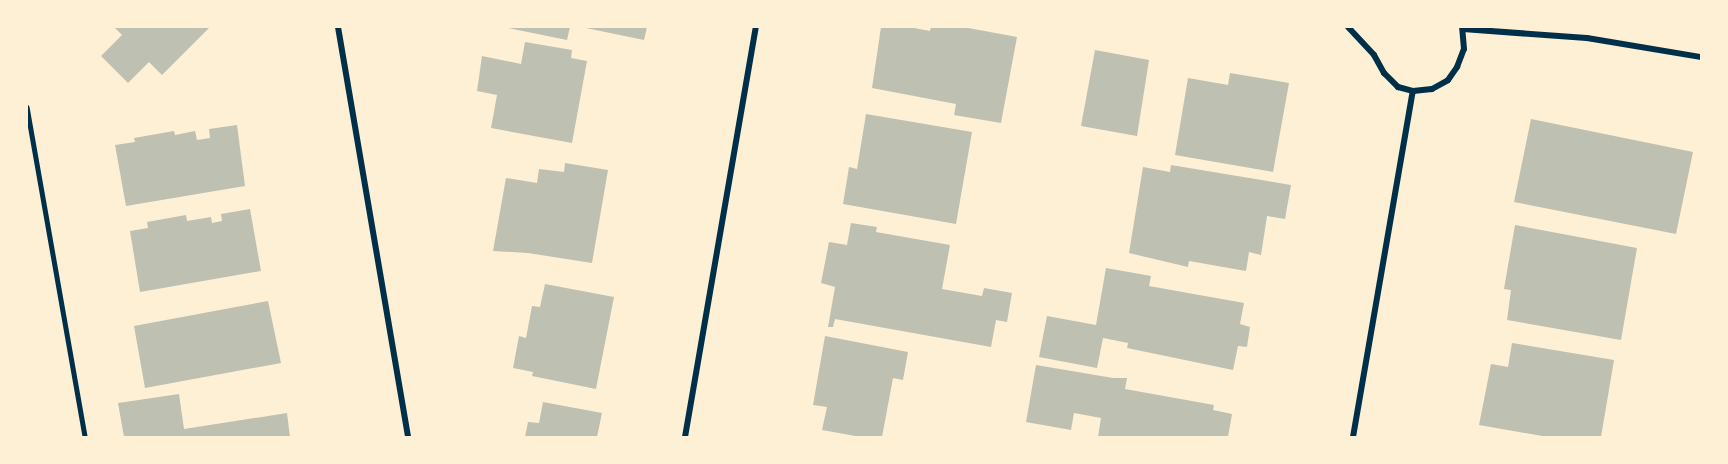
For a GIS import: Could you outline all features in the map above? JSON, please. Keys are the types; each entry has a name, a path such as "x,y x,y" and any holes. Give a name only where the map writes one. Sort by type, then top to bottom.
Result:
{"street":[{"path":"338,27 408,437"},
{"path":"685,437 756,27"},
{"path":"1348,27 1374,55 1384,73 1398,87 1413,92 1432,89 1448,80 1458,67 1464,49 1462,28 1587,38 1701,57"},
{"path":"1353,437 1413,92"}],"lane":[{"path":"27,107 85,437"}],"building":[{"path":"114,27 210,27 162,75 149,62 128,83 101,56 122,35"},
{"path":"503,27 570,27 567,40"},
{"path":"581,27 647,27 644,40"},
{"path":"881,27 909,27 930,31 931,27 963,27 1017,37 1001,123 954,115 956,104 872,88"},
{"path":"525,42 572,50 571,58 587,61 572,143 491,128 497,95 477,91 482,56 521,64"},
{"path":"1095,50 1149,60 1137,136 1081,126"},
{"path":"1230,73 1289,83 1273,172 1175,155 1188,78 1228,85"},
{"path":"866,114 972,132 956,224 843,204 849,167 857,169"},
{"path":"1531,119 1693,152 1676,234 1514,202"},
{"path":"237,125 245,186 126,206 115,145 135,142 134,138 174,131 175,135 195,131 197,140 210,138 209,129"},
{"path":"565,163 608,170 592,263 528,253 493,251 506,178 537,183 539,169 564,172"},
{"path":"1171,165 1291,185 1285,219 1267,216 1261,255 1249,252 1246,271 1189,261 1188,267 1129,253 1143,167 1170,172"},
{"path":"250,209 261,271 140,292 130,231 148,228 147,222 186,215 187,221 211,217 212,223 222,221 221,214"},
{"path":"851,223 877,227 876,232 950,245 942,289 982,296 984,288 1012,293 1007,322 996,320 991,347 835,319 833,327 828,327 835,287 821,283 829,242 847,245"},
{"path":"1515,225 1637,248 1621,340 1507,320 1511,290 1504,289"},
{"path":"1106,268 1151,276 1149,286 1244,303 1240,324 1250,327 1247,347 1238,346 1233,370 1127,348 1128,343 1103,338 1097,368 1039,357 1047,316 1096,325"},
{"path":"545,284 614,297 596,389 532,376 533,372 513,368 519,336 526,338 532,306 540,307"},
{"path":"268,301 281,363 145,388 134,326"},
{"path":"825,336 908,352 903,380 893,378 882,437 861,437 822,430 827,407 813,405"},
{"path":"1512,343 1614,360 1601,437 1548,437 1479,425 1491,364 1508,367"},
{"path":"1036,365 1113,378 1127,378 1125,389 1214,405 1213,410 1232,414 1228,437 1098,437 1101,418 1074,413 1071,430 1026,422"},
{"path":"179,394 184,429 287,413 290,437 124,437 118,403"},
{"path":"543,402 602,413 597,437 525,437 528,422 539,423"}]}
